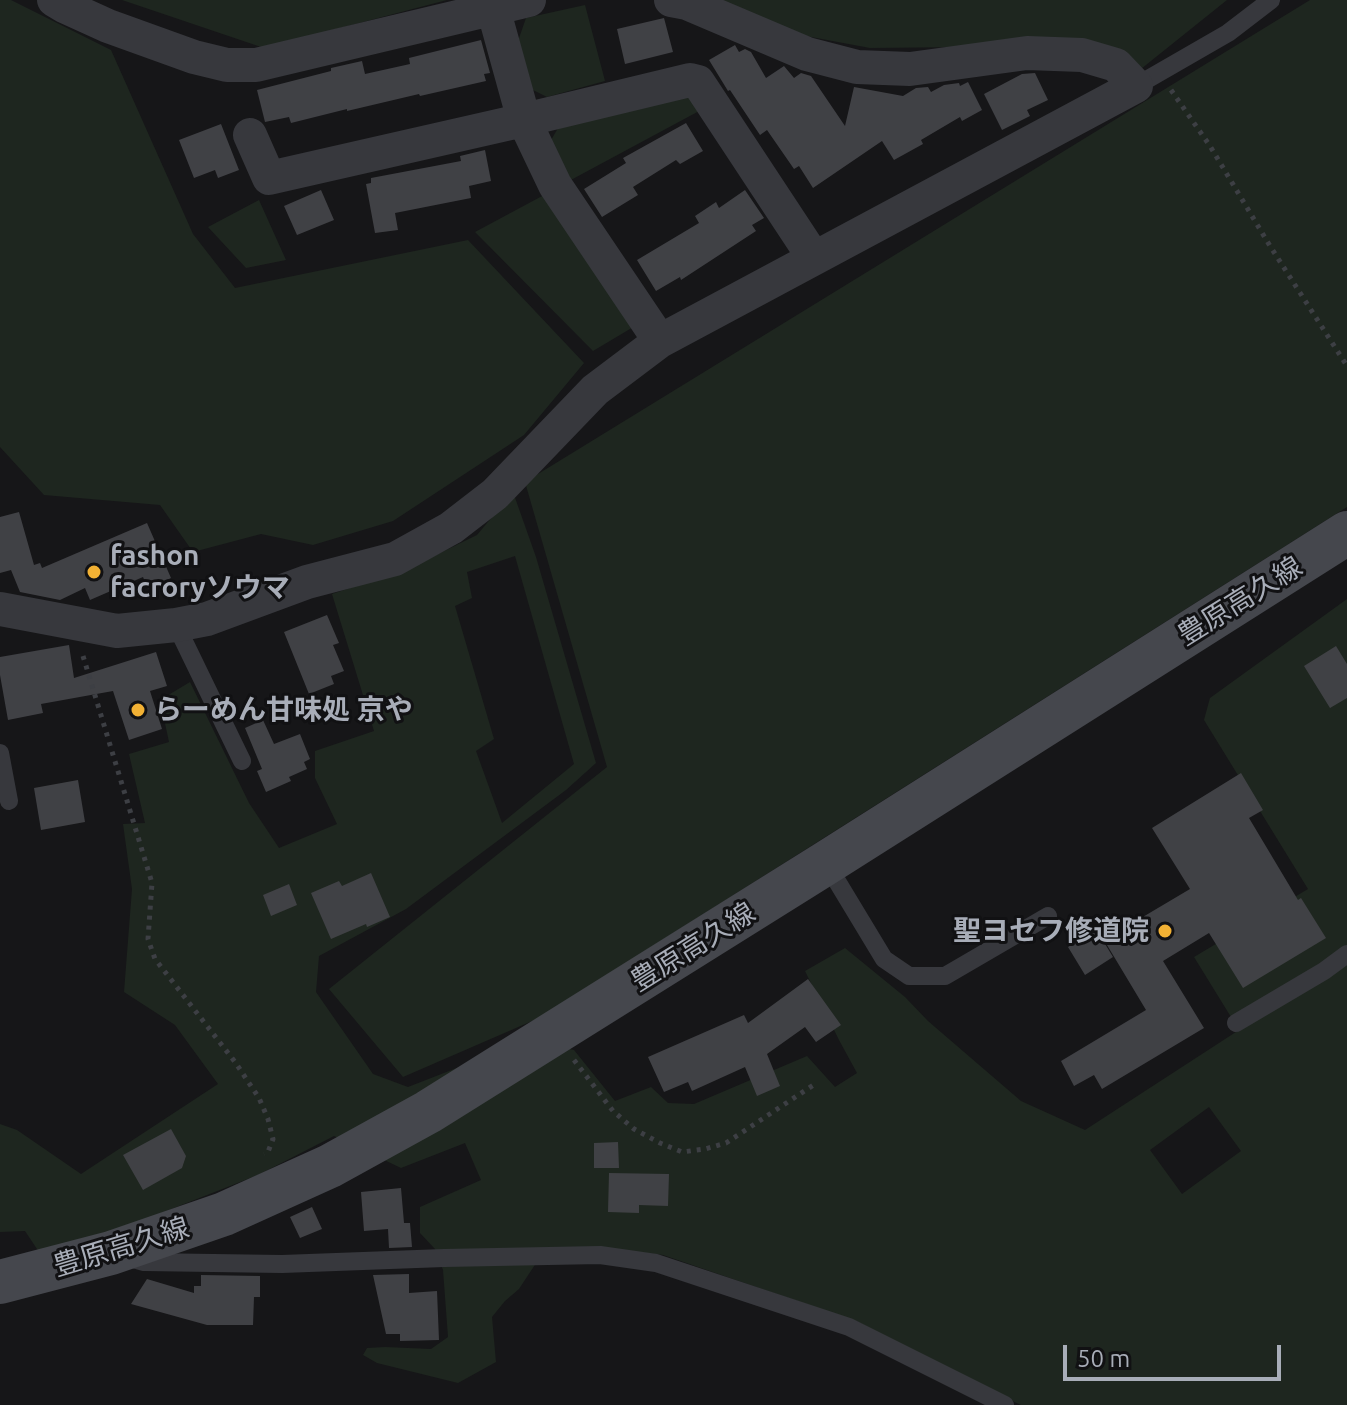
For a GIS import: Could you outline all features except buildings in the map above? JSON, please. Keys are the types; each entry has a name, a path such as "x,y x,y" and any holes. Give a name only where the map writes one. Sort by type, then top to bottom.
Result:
{"main road":[{"name":"豊原高久線","path":"0,1282 111,1253 224,1214 330,1166 428,1112 1347,533"}],"street":[{"path":"54,0 108,26 194,57 227,65 256,65 529,0"},
{"path":"671,0 687,3 807,54 857,67 910,69 1027,53 1082,55 1116,65 1148,80"},
{"path":"493,8 524,120 555,185 660,341"},
{"path":"250,135 269,178 690,80 698,82 814,258"},
{"path":"0,609 117,631 176,625 207,619 307,582 395,559 451,528 495,494 595,390 660,341 1148,80"}],"lane":[{"path":"1148,80 1228,33 1271,0"},
{"path":"176,625 242,761"},
{"path":"0,753 9,801"},
{"path":"826,863 884,959 909,976 945,976 1048,916"},
{"path":"1236,1023 1347,954"},
{"path":"111,1253 144,1262 267,1264 600,1255 656,1263 849,1327 1005,1405"}],"path":[{"path":"1148,80 1210,146 1347,366"},
{"path":"73,624 152,883 148,939 155,959 259,1098 273,1139 268,1152 257,1158"},
{"path":"555,1033 613,1111 634,1129 682,1152 726,1143 815,1084"}],"shaded area":[{"path":"0,0 11,0 111,50 193,234 235,288 468,240 584,363 524,435 393,521 313,545 261,534 193,552 160,505 44,495 0,447"},
{"path":"122,0 447,0 264,48"},
{"path":"710,0 1227,0 1141,69 968,47 870,48 795,34"},
{"path":"1310,0 1347,0 1347,507 539,1018 403,1077 329,989 607,767 525,482"},
{"path":"585,5 605,81 547,97 531,89 518,41 526,18"},
{"path":"680,93 701,110 569,181 547,147 561,123"},
{"path":"544,195 635,326 593,351 475,232"},
{"path":"259,200 286,260 246,268 208,227"},
{"path":"513,492 536,557 596,763 566,790 406,909 319,956 316,992 373,1074 408,1087 532,1040 574,1050 615,1101 651,1087 668,1103 694,1104 807,1056 835,1087 857,1073 805,971 845,948 1021,1101 1085,1130 1239,1030 1194,957 1308,889 1204,720 1210,698 1347,599 1347,1405 1021,1405 954,1374 858,1322 663,1255 595,1247 546,1248 519,1289 492,1317 496,1362 458,1383 377,1363 363,1355 367,1348 431,1349 448,1337 443,1270 435,1249 420,1233 420,1207 481,1180 465,1143 401,1168 334,1136 258,1175 100,1237 41,1255 25,1231 0,1232 0,1124 17,1130 81,1174 218,1084 175,1025 124,992 132,889 123,824 145,823 129,754 169,742 160,700 190,682 249,803 279,848 337,824 315,778 315,751 374,731 332,594 407,569 477,535","holes":["515,556 574,764 502,823 476,751 494,739 455,606 472,598 467,572","1209,1107 1241,1151 1182,1194 1150,1150"]}],"place":[{"name":"fashon facroryソウマ","path":"94,572"},
{"name":"らーめん甘味処 京や","path":"138,710"},
{"name":"聖ヨセフ修道院","path":"1165,931"}]}
